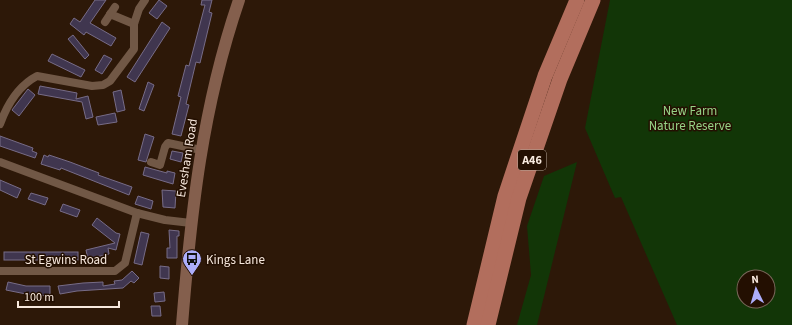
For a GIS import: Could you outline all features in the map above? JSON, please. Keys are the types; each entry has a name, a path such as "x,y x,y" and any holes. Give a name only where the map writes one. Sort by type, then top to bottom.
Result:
{"highway":[{"name":"A46","path":"474,325 504,196 544,76 577,0"},
{"name":"A46","path":"488,325 519,198 560,79 593,0"}],"main road":[{"name":"Evesham Road","path":"182,325 190,223 201,150 213,88 239,0"}],"street":[{"path":"0,124 13,98 31,79 37,76 92,86 103,85 110,81 134,49 134,24 139,9 145,0"},
{"path":"105,22 112,11 134,24"},
{"path":"151,162 160,165 165,146 168,143 201,150"},
{"path":"0,162 138,213 158,219 190,223"},
{"name":"St Egwins Road","path":"0,271 115,271 125,263 138,213"}],"green space":[{"name":"New Farm Nature Reserve","path":"610,0 792,0 792,325 677,325 621,197 615,198 585,128"},
{"path":"577,162 537,325 517,325 531,275 527,226 544,176"}],"building":[{"path":"95,0 106,0 90,23 116,38 111,46 86,32 84,35 70,24 74,18 80,22"},
{"path":"159,0 167,6 157,19 149,13"},
{"path":"202,0 212,0 209,12 212,13 200,63 196,62 186,104 189,105 181,136 172,134 181,97 178,96 186,65 189,66 205,5 201,5"},
{"path":"162,22 170,28 135,82 127,77"},
{"path":"73,35 89,55 85,59 68,39"},
{"path":"52,54 85,70 81,77 48,61"},
{"path":"104,55 112,59 102,74 95,70"},
{"path":"148,82 154,85 144,111 139,109"},
{"path":"40,86 77,93 76,99 88,96 93,117 86,119 82,102 38,94"},
{"path":"28,89 35,95 19,116 12,110"},
{"path":"121,90 125,110 117,112 113,92"},
{"path":"115,113 117,122 98,125 96,117"},
{"path":"145,134 154,137 146,162 138,160"},
{"path":"0,136 33,148 32,151 37,153 35,158 0,146"},
{"path":"172,151 183,153 181,162 170,159"},
{"path":"44,155 48,157 49,155 70,162 99,173 98,175 132,187 129,195 61,168 60,170 41,164"},
{"path":"145,167 167,173 167,171 175,173 173,184 143,175"},
{"path":"0,180 21,189 17,198 0,190"},
{"path":"162,190 176,191 175,208 163,207"},
{"path":"31,193 48,198 45,205 28,199"},
{"path":"138,196 153,201 151,209 135,204"},
{"path":"63,204 80,210 77,217 60,211"},
{"path":"97,218 116,233 120,234 116,250 108,248 109,254 88,259 86,250 115,243 92,225"},
{"path":"169,230 179,231 179,236 177,236 177,258 167,258 167,248 170,248"},
{"path":"141,232 149,234 142,265 134,263"},
{"path":"4,252 78,252 78,260 4,260"},
{"path":"160,266 169,267 169,279 160,278"},
{"path":"132,271 139,278 134,283 131,281 123,288 77,291 60,294 58,286 103,282 103,286 115,284 114,281 122,280"},
{"path":"8,282 26,286 50,286 50,296 31,295 6,290"},
{"path":"164,292 165,301 155,302 154,293"},
{"path":"151,306 160,306 161,316 152,316"}],"place":[{"name":"Kings Lane","path":"192,276"}]}
